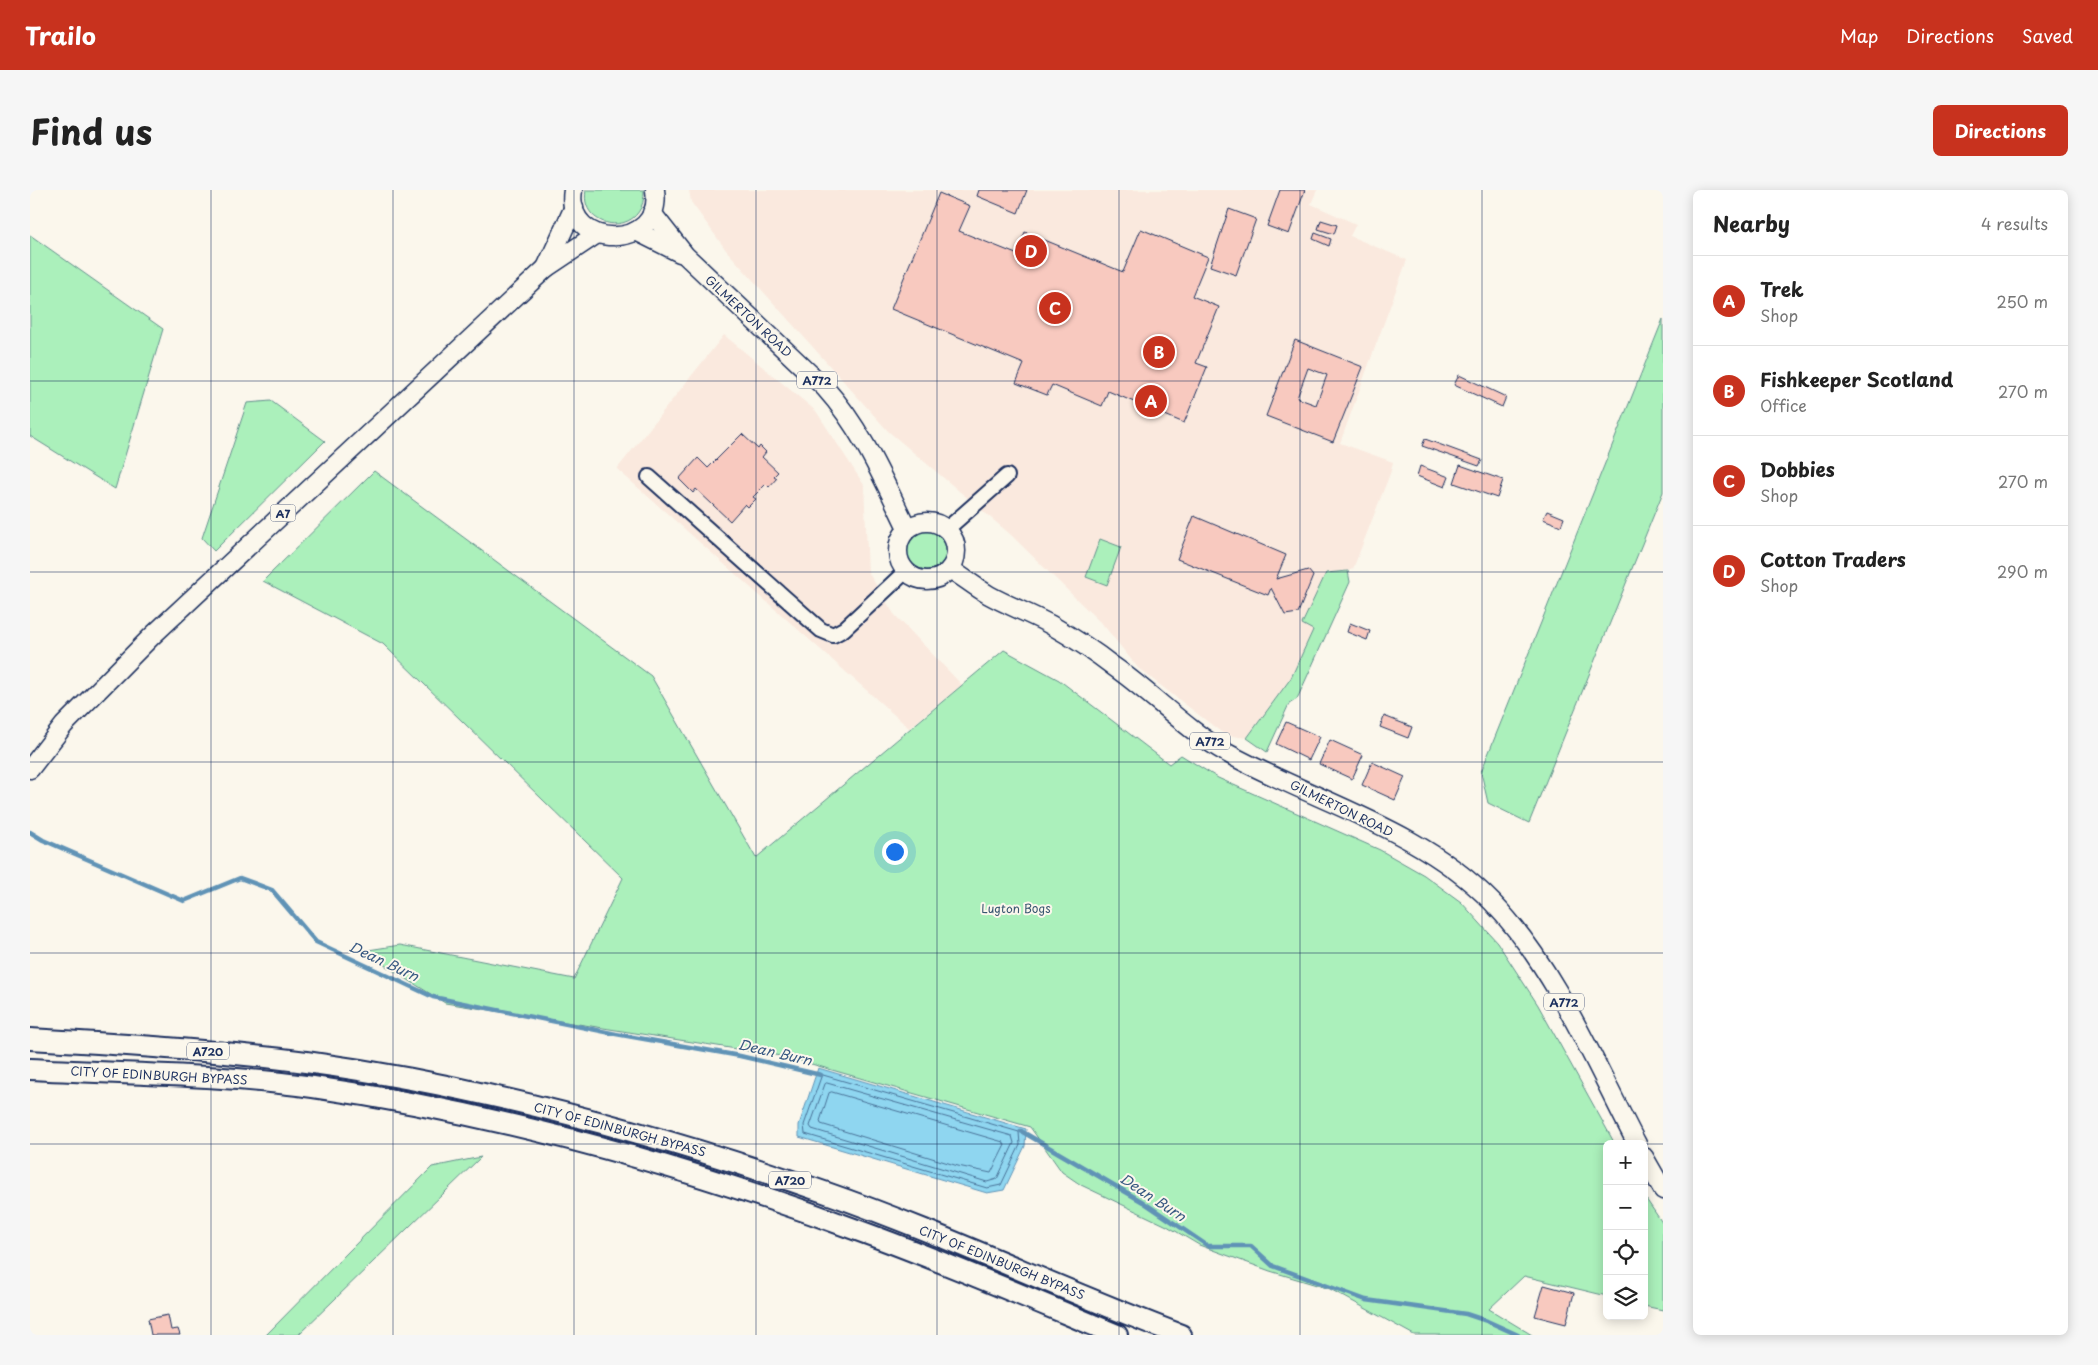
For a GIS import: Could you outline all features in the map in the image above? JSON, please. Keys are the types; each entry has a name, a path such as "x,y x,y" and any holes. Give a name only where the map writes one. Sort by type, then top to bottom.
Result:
{"highway":[{"name":"CITY OF EDINBURGH BYPASS","path":"30,1039 160,1046 309,1063 455,1088 631,1130 764,1171 893,1217 1181,1335"},
{"name":"CITY OF EDINBURGH BYPASS","path":"30,1069 214,1076 257,1080 369,1096 458,1113 532,1130 650,1161 799,1209 955,1268 1117,1335"}],"main road":[{"path":"573,198 578,218 587,228 597,234 617,238 636,231 646,224 655,204 655,190"},
{"name":"A7","path":"546,268 573,198"},
{"name":"GILMERTON ROAD","path":"652,214 685,255 825,388 842,407 859,432 908,528"},
{"name":"GILMERTON ROAD","path":"636,231 685,255"},
{"name":"A7","path":"30,769 64,725 151,637 546,268 597,234"},
{"path":"923,521 940,524 947,529 956,544 956,553 950,569 938,578 923,580 914,578 906,572 900,564 897,554 901,536 908,528 923,521"},
{"name":"GILMERTON ROAD","path":"950,569 988,594 1052,625 1114,666 1192,728 1226,752 1386,828 1434,854 1466,877 1493,903 1517,931 1556,988 1635,1140"},
{"path":"1648,1164 1663,1190"}],"street":[{"path":"947,529 1007,476"},
{"path":"649,477 820,630 833,635 844,629 906,572"}],"shaded area":[{"path":"689,190 1317,190 1311,204 1356,224 1350,236 1407,260 1340,443 1393,462 1391,471 1353,569 1326,573 1303,623 1314,629 1291,678 1247,738 1225,735 1138,668 1105,627 1010,534 888,431 726,250 691,202"},
{"path":"724,335 816,411 864,485 868,572 894,614 962,685 909,728 617,469"}],"green space":[{"path":"586,190 644,190 642,206 635,216 624,222 613,224 601,221 592,214 586,204"},
{"path":"30,235 163,329 115,489 30,436"},
{"path":"1663,319 1663,492 1529,823 1488,803 1481,772"},
{"path":"271,401 325,441 214,551 202,538 247,403"},
{"name":"Lugton Bogs","path":"374,471 651,676 756,858 1004,650 1059,680 1169,764 1181,755 1218,778 1380,850 1424,875 1461,902 1497,942 1538,1005 1613,1140 1603,1140 1603,1295 1524,1276 1489,1309 1532,1335 1414,1335 1330,1289 1270,1271 1199,1245 1167,1226 1081,1185 1062,1172 1030,1127 787,1057 445,1003 362,951 400,945 574,979 623,878 383,644 263,581"},
{"path":"931,530 938,533 944,539 947,550 946,558 938,567 931,570 923,570 916,567 908,558 907,546 910,539 919,531"},
{"path":"1100,539 1121,547 1107,585 1086,577"},
{"path":"1348,571 1350,582 1297,699 1289,704 1267,752 1247,738 1291,678 1313,630 1302,624 1326,573"},
{"path":"481,1157 298,1335 266,1335 432,1167"},
{"path":"1648,1202 1663,1224 1663,1310 1648,1307"}],"water":[{"path":"818,1068 1026,1129 1025,1146 1004,1190 987,1193 799,1137 799,1125"}],"building":[{"path":"979,190 1027,190 1018,213 977,196"},
{"path":"1280,190 1305,190 1289,234 1267,226"},
{"path":"939,193 970,206 959,231 1016,254 1025,232 1123,272 1141,229 1208,257 1192,296 1219,307 1196,363 1207,367 1184,423 1108,391 1102,406 1052,385 1047,395 1016,383 1024,364 891,309"},
{"path":"1229,209 1256,219 1236,275 1210,266"},
{"path":"1321,220 1337,225 1334,234 1318,229"},
{"path":"1315,233 1331,239 1329,246 1313,239"},
{"path":"1295,340 1363,367 1333,442 1266,416","holes":["1308,368 1327,375 1316,405 1297,398"]},
{"path":"1459,375 1506,397 1502,407 1454,385"},
{"path":"742,434 758,449 760,446 766,452 762,457 778,472 774,476 777,478 769,487 766,484 753,497 756,499 748,507 745,504 730,521 696,489 693,493 679,479 698,458 708,468"},
{"path":"1425,439 1482,460 1479,466 1422,446"},
{"path":"1460,465 1503,480 1497,498 1454,483"},
{"path":"1420,466 1449,477 1445,487 1417,476"},
{"path":"1547,511 1564,518 1561,526 1543,519"},
{"path":"1194,516 1286,555 1276,579 1308,570 1313,576 1298,613 1285,615 1271,588 1268,595 1177,559"},
{"path":"1350,623 1370,631 1367,640 1347,632"},
{"path":"1384,716 1412,727 1408,738 1380,727"},
{"path":"1286,722 1320,737 1309,760 1276,744"},
{"path":"1330,740 1363,755 1352,779 1319,764"},
{"path":"1372,762 1405,777 1395,800 1362,785"},
{"path":"1544,1285 1574,1293 1566,1324 1535,1316"},
{"path":"168,1315 171,1330 178,1329 180,1335 151,1335 148,1319"}],"waterway":[{"name":"Dean Burn","path":"30,832 43,840 184,901 240,878 272,890 316,942 433,997 616,1034 740,1056 821,1075"},
{"name":"Dean Burn","path":"1021,1131 1143,1202 1208,1246 1251,1246 1273,1266 1366,1300 1466,1314 1518,1335"}],"place":[{"name":"Cotton Traders","path":"1031,251"},
{"name":"Dobbies","path":"1055,308"},
{"name":"Fishkeeper Scotland","path":"1159,352"},
{"name":"Trek","path":"1151,401"}]}
